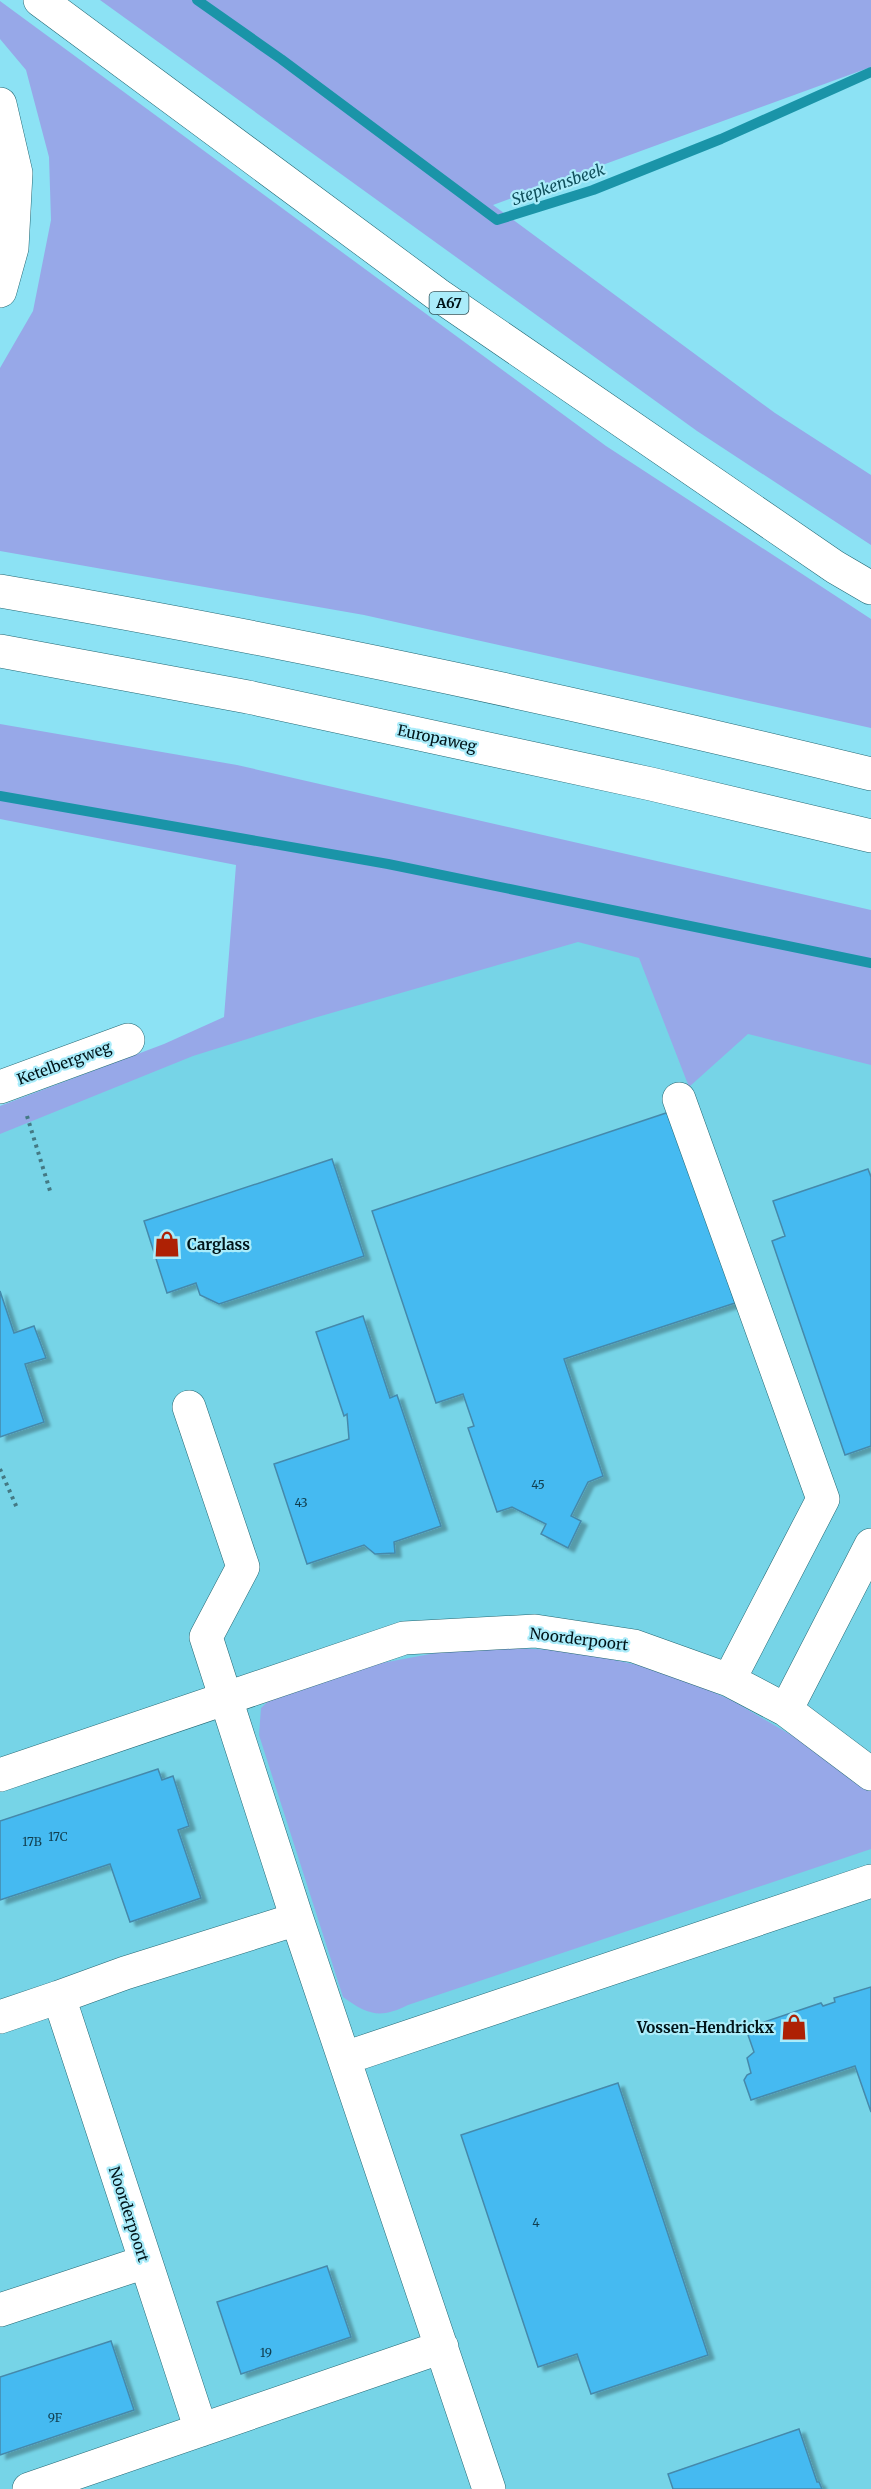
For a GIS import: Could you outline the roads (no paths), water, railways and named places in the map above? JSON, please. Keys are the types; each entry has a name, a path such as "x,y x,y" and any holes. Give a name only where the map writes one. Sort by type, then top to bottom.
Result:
{"main road":[{"name":"A67","path":"40,0 437,294 835,567 871,588"},
{"path":"0,104 16,173 12,248 0,291"},
{"path":"0,591 344,656 676,727 871,774"},
{"name":"Europaweg","path":"0,651 271,702 639,781 871,836"},
{"name":"Ketelbergweg","path":"8,1084 128,1040"},
{"path":"680,1099 823,1500 729,1680"},
{"path":"189,1407 243,1567 206,1637 297,1919 489,2489"},
{"path":"786,1710 871,1545"},
{"name":"Noorderpoort","path":"0,1776 404,1638 535,1631 634,1646 729,1680 786,1710 871,1774"},
{"path":"345,2058 871,1881"},
{"path":"0,2017 125,1973 297,1919"},
{"name":"Noorderpoort","path":"59,1997 201,2430"},
{"path":"0,2310 145,2262"},
{"path":"29,2489 442,2347"}],"waterway":[{"name":"Stepkensbeek","path":"197,0 281,59 497,220 593,190 721,139 871,72"},
{"path":"0,796 388,864 871,963"}],"place":[{"name":"Carglass","path":"167,1244"},
{"name":"Vossen-Hendrickx","path":"794,2027"}]}
